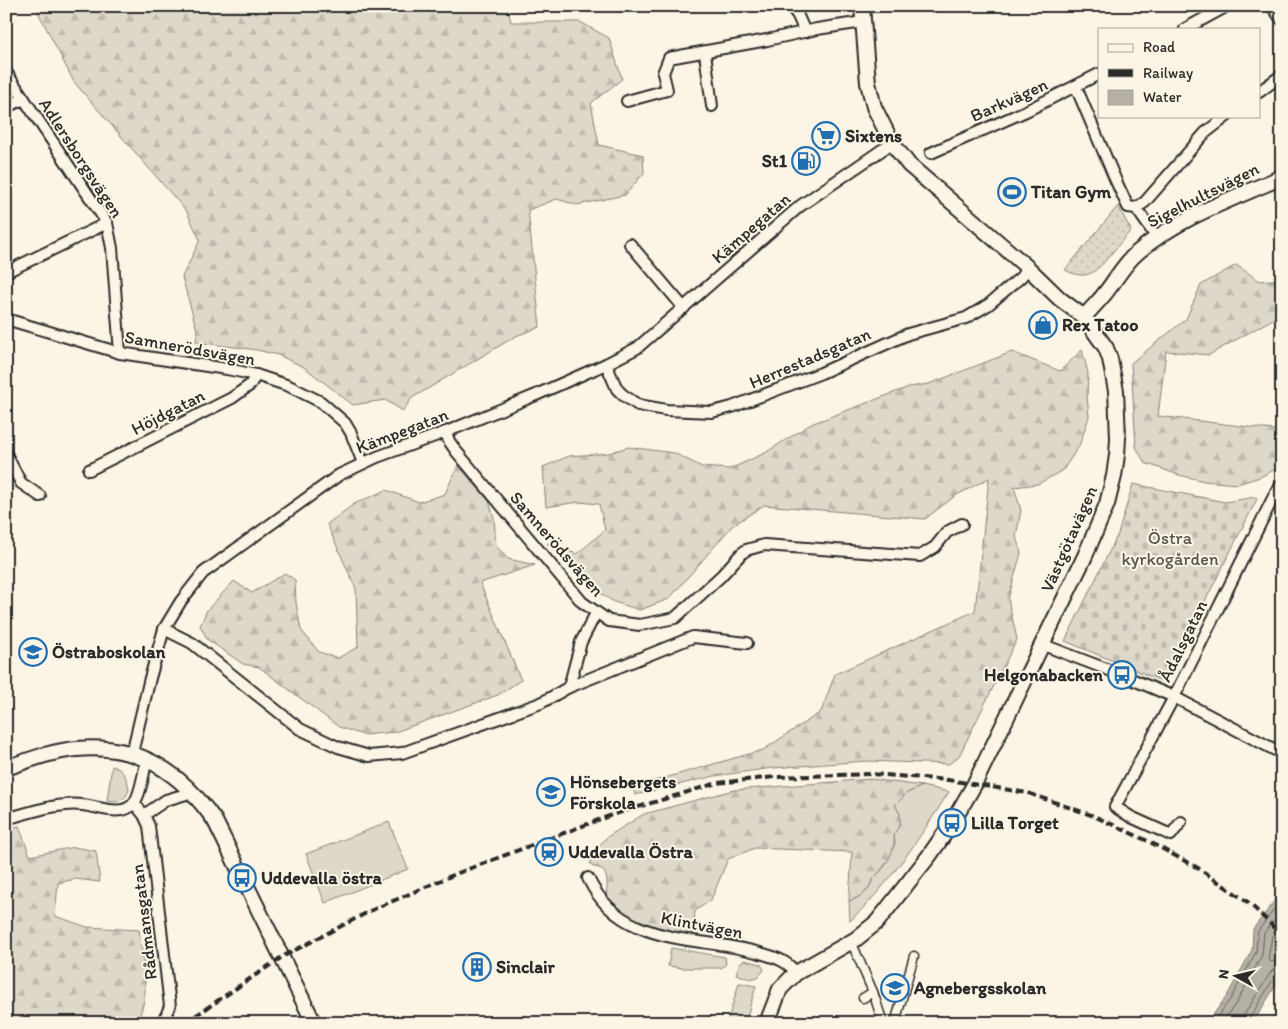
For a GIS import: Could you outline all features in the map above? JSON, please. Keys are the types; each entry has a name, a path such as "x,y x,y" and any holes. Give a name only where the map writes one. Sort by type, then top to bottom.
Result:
{"street":[{"path":"791,6 805,32"},
{"name":"Västgötavägen","path":"767,1023 780,989 796,973 851,941 877,922 952,822 974,785 1099,525 1107,504 1114,476 1118,438 1114,376 1106,348 1084,317 1060,299 1028,268 909,165 880,123 870,91 862,6"},
{"path":"1187,28 1227,6"},
{"path":"1272,6 1282,20"},
{"path":"627,101 667,90 663,73 669,58 705,53 863,22"},
{"path":"705,53 712,106"},
{"name":"Adlersborgsvägen","path":"6,72 107,223 112,248 120,353"},
{"name":"Barkvägen","path":"930,153 1026,112 1098,75"},
{"path":"1260,91 1282,75"},
{"path":"1076,87 1128,207 1136,208 1145,202 1204,133 1224,118"},
{"name":"Adlersborgsvägen","path":"6,107 24,99"},
{"name":"Kämpegatan","path":"132,753 164,629 181,601 203,573 339,475 363,463 446,432 606,364 637,348 800,206 892,143"},
{"name":"Sigelhultsvägen","path":"1084,317 1137,252 1156,238 1193,217 1282,177"},
{"path":"1136,208 1156,238"},
{"path":"6,272 107,223"},
{"path":"630,244 684,308"},
{"name":"Herrestadsgatan","path":"606,364 618,389 623,395 638,404 666,410 712,412 732,407 821,373 908,334 966,318 988,305 1021,277 1028,268"},
{"name":"Samnerödsvägen","path":"6,319 120,353 202,364 256,375 289,386 321,402 345,423 363,463"},
{"name":"Höjdgatan","path":"89,470 232,398 250,385 256,375"},
{"name":"Samnerödsvägen","path":"446,432 453,446 475,474 582,602 609,621 640,625 674,618 721,576 741,554 754,547 764,545 920,556 935,547 947,532 962,524"},
{"path":"6,454 21,484 40,496"},
{"name":"Ådalsgatan","path":"1181,822 1171,835 1131,817 1115,807 1174,697 1280,486"},
{"path":"569,687 580,642 596,612"},
{"path":"164,629 192,643 300,729 338,747 369,756 402,753 541,703 569,687 692,637 747,643"},
{"path":"1041,644 1174,697 1279,752"},
{"path":"6,768 47,755 75,749 113,749 147,758 182,782 194,792 216,821 314,1023"},
{"path":"6,819 63,806 81,804 115,811 126,808 134,803 138,794 147,758"},
{"path":"144,815 166,800 194,792"},
{"name":"Rådmansgatan","path":"134,803 144,815 149,826 170,1006 166,1016 160,1023"},
{"name":"Klintvägen","path":"588,878 593,890 604,903 622,919 636,926 668,938 738,948 768,955 790,964 796,973"},
{"path":"851,941 873,992 883,1023"},
{"path":"895,1023 914,956"},
{"path":"863,998 873,992"}],"green space":[{"path":"33,6 507,6 511,22 580,22 609,38 622,79 591,103 599,145 643,155 644,173 625,195 577,205 557,199 528,210 540,327 516,336 412,398 403,411 385,400 353,405 304,367 278,355 257,350 196,342 197,330 182,277 200,240 187,212 74,82 37,10"},
{"path":"1118,206 1131,230 1096,270 1086,275 1080,275 1065,270"},
{"path":"1236,265 1260,281 1282,279 1282,314 1209,355 1166,351 1158,416 1282,431 1282,466 1260,477 1237,484 1204,481 1179,475 1145,463 1136,447 1131,363 1186,319 1201,285"},
{"path":"1082,350 1088,373 1089,417 1079,446 1063,470 1038,484 1014,487 1021,510 1016,537 1021,553 1008,599 1017,639 959,756 949,764 866,761 773,768 715,776 635,795 633,787 763,750 821,712 835,674 975,611 989,478 955,496 925,519 764,505 732,526 669,599 640,610 614,602 592,588 574,567 547,543 577,554 605,530 599,504 579,502 546,507 543,467 569,456 609,453 628,447 674,453 702,467 730,469 765,453 811,424 909,387 929,384 1012,352 1060,371"},
{"path":"458,465 489,501 494,518 496,546 508,559 535,565 480,583 521,680 498,695 395,732 363,735 339,727 259,667 243,664 208,640 200,626 207,610 234,581 252,593 285,573 295,580 296,603 301,630 319,652 338,658 358,647 356,589 327,524 354,504 386,490 419,502 445,494"},
{"name":"Östra kyrkogården","path":"1133,484 1225,502 1256,497 1257,499 1164,682 1065,641 1118,534"},
{"path":"112,766 122,772 126,778 129,790 123,799 115,802 107,801"},
{"path":"871,779 922,786 907,793 895,805 900,814 900,825 894,834 892,852 864,893 849,901 852,852 755,848 728,859 711,900 695,911 693,936 675,934 650,927 621,910 606,896 607,882 605,873 593,867 590,863 599,846 607,837 644,814 734,790"},
{"path":"922,786 949,792 891,876 865,907 850,921 849,901 868,890 873,879 885,866 895,844 894,834 900,814 895,805 907,793"},
{"path":"389,822 408,869 325,903 306,854"},
{"path":"19,826 30,856 74,847 96,851 100,882 75,879 58,883 55,916 87,927 139,930 145,990 144,1002 135,1023 6,1023 6,829"},
{"path":"671,948 725,957 726,964 721,968 668,966"},
{"path":"744,960 761,964 764,970 758,977 750,979 736,974 740,963"},
{"path":"739,983 756,986 745,1023 727,1023"}],"water":[{"path":"1282,883 1282,975 1253,1023 1207,1023 1227,996 1252,950 1253,929 1273,903"}],"railway":[{"path":"185,1023 282,957 372,910 458,873 609,816 717,783 775,777 872,774 948,780 1028,793 1094,816 1150,842 1198,868 1249,903 1282,935"}],"place":[{"name":"Sixtens","path":"826,136"},
{"name":"St1","path":"806,161"},
{"name":"Titan Gym","path":"1012,192"},
{"name":"Rex Tatoo","path":"1043,325"},
{"name":"Östraboskolan","path":"33,652"},
{"name":"Helgonabacken","path":"1122,675"},
{"name":"Hönsebergets Förskola","path":"551,792"},
{"name":"Lilla Torget","path":"952,823"},
{"name":"Uddevalla Östra","path":"549,852"},
{"name":"Uddevalla östra","path":"242,878"},
{"name":"Sinclair","path":"477,967"},
{"name":"Agnebergsskolan","path":"895,988"}]}
